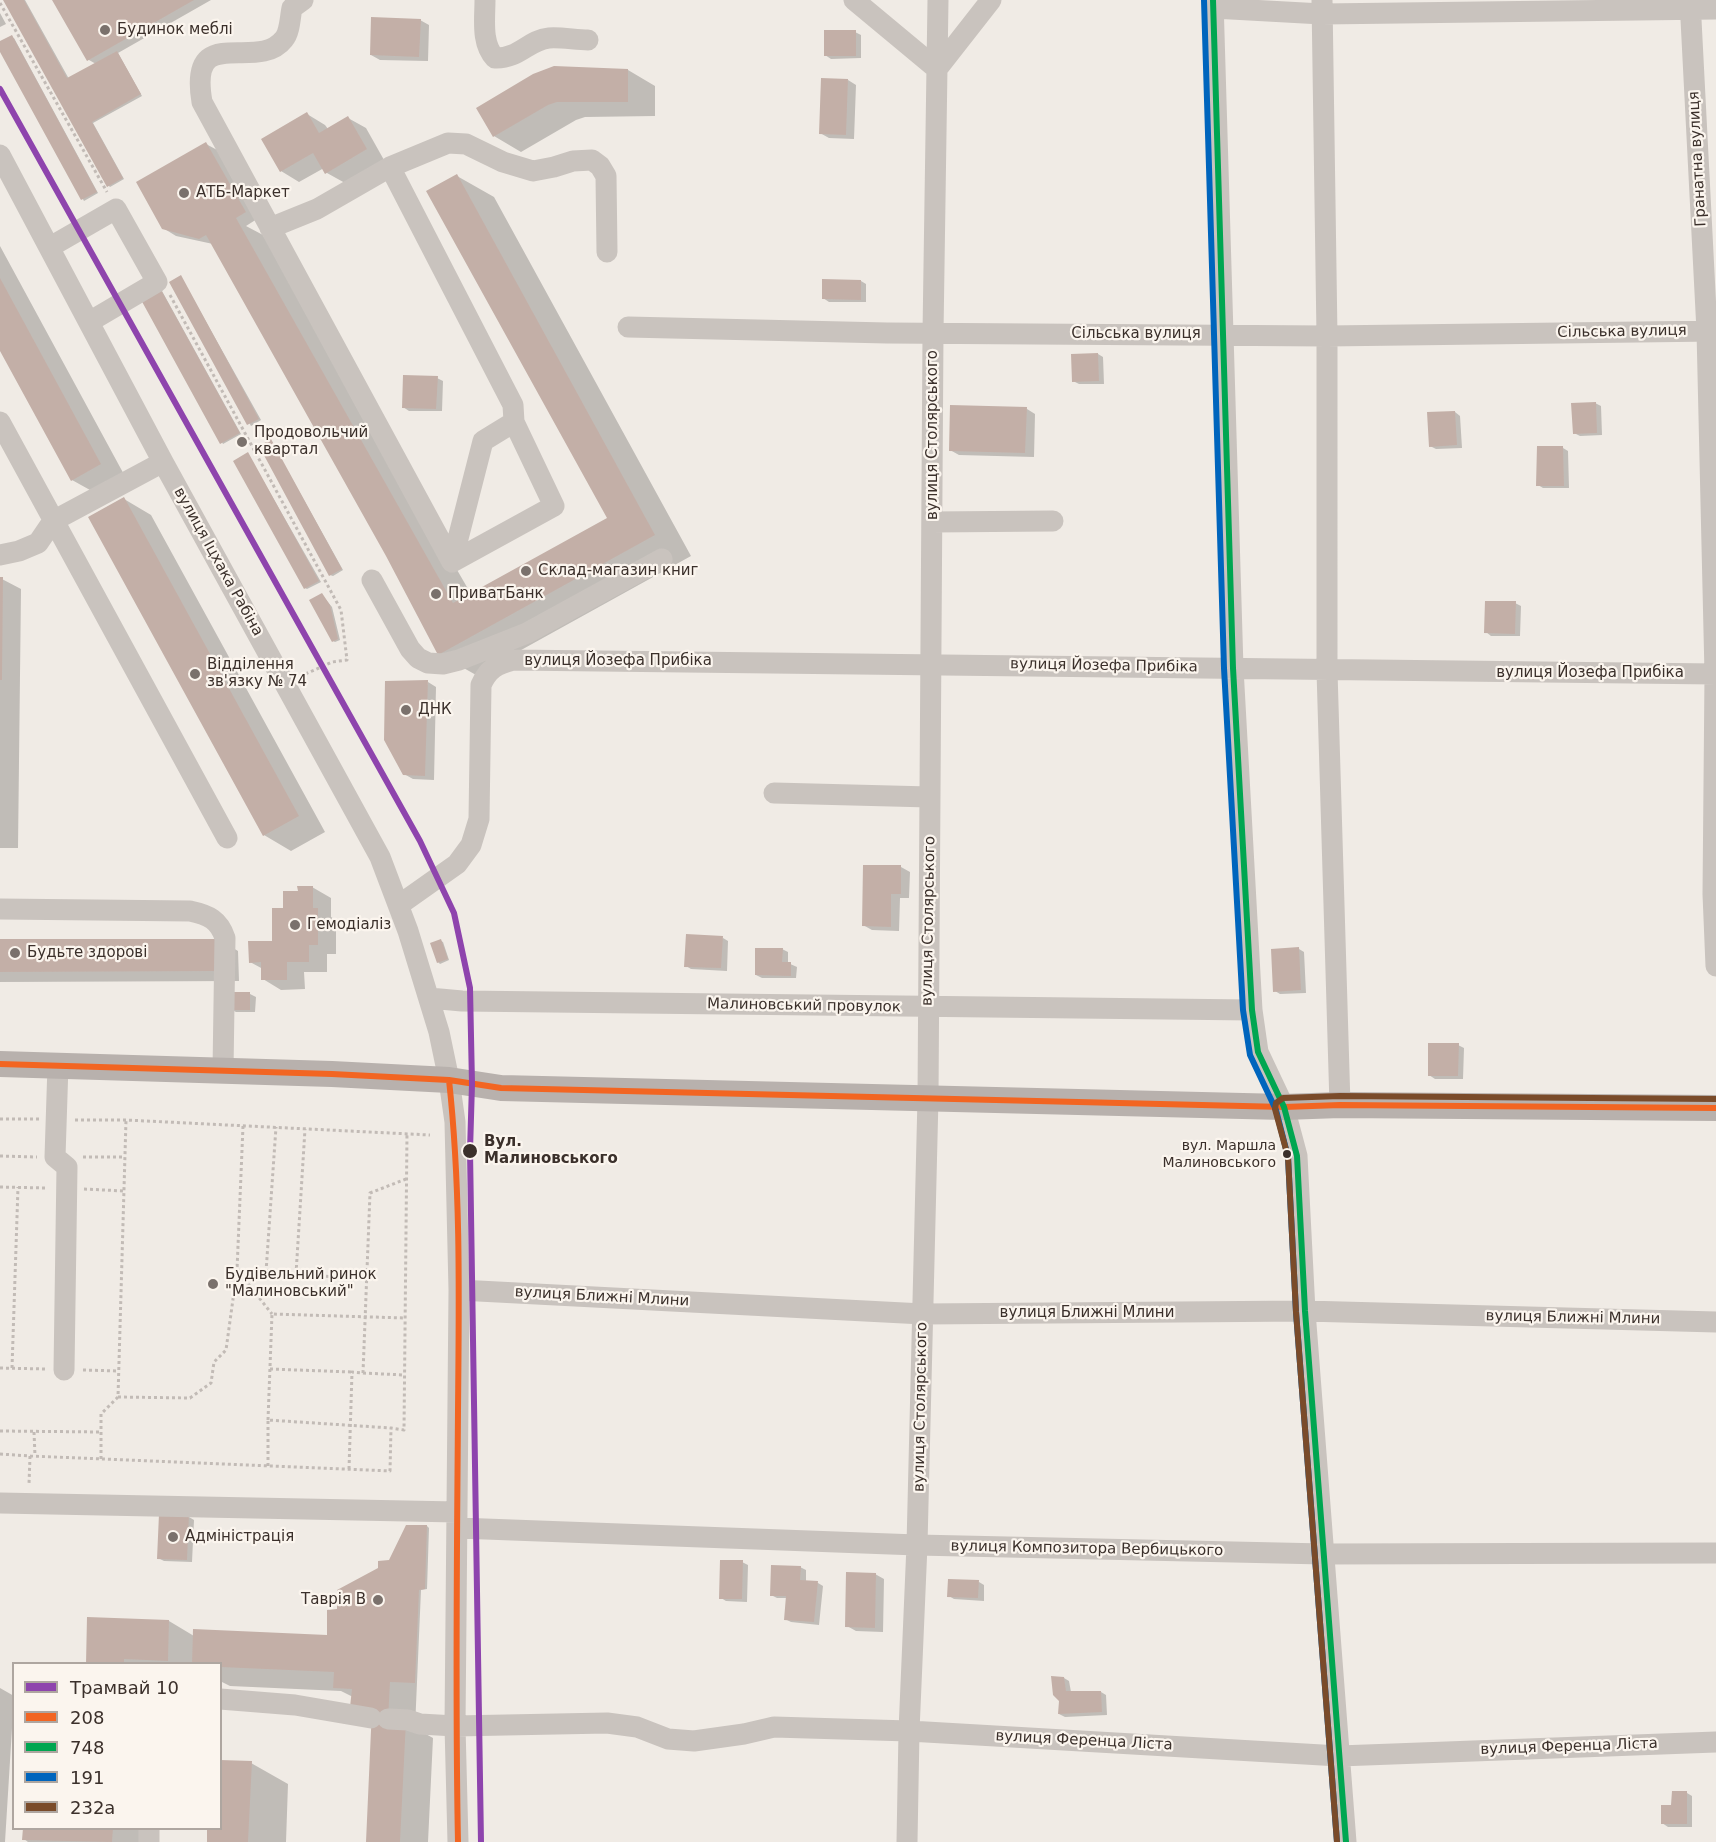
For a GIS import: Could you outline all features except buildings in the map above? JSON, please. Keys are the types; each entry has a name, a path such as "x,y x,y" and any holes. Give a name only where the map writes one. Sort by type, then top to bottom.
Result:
{"main road":[{"path":"0,1064 223,1070 449,1080 501,1088 1284,1107 1340,1105 1716,1108"}],"street":[{"path":"485,0 486,41 489,52 495,58 506,58 533,43 548,38 588,40"},
{"path":"854,0 937,69 991,0"},
{"name":"вулиця Столярського","path":"908,1842 909,1731 917,1545 928,1098 933,333 938,0"},
{"path":"289,3 286,38 273,49 261,53 222,53 211,56 202,70 199,83 202,102 452,562"},
{"path":"1346,1842 1305,1311 1298,1156 1284,1107 1258,1052 1252,1010 1233,668 1213,4 1322,7 1690,4 1716,9"},
{"name":"Гранатна вулиця","path":"1690,4 1711,331 1716,966"},
{"path":"1322,7 1327,336 1327,671 1340,1105"},
{"path":"270,228 317,209 390,167 448,143 466,144 503,162 533,171 573,161 592,160 600,166 606,176 607,252"},
{"name":"вулиця Іцхака Рабіна","path":"0,155 163,462 380,856 399,905 439,1032 455,1122 459,1290 455,1726 458,1842"},
{"path":"390,167 513,405 514,422 554,506 452,562"},
{"path":"50,247 116,209 157,282 89,322"},
{"name":"Сільська вулиця","path":"628,327 933,333 1327,336 1711,331"},
{"path":"0,422 227,838"},
{"path":"452,562 483,441 514,422"},
{"path":"0,555 19,551 38,543 53,521 163,462"},
{"path":"932,522 1053,520"},
{"path":"399,905 457,864 471,845 478,819 481,685 490,663 527,633 662,559"},
{"path":"372,580 410,649 418,658 428,663 443,664 459,660 490,663"},
{"name":"вулиця Йозефа Прибіка","path":"490,663 513,660 932,663 1327,671 1715,674"},
{"path":"774,793 930,797"},
{"path":"0,909 190,911 214,919 221,927 225,938 223,1070"},
{"name":"Малиновський провулок","path":"429,998 470,1001 1252,1010"},
{"path":"58,1065 55,1157 67,1167 64,1370"},
{"name":"вулиця Ближні Млини","path":"459,1290 923,1314 1305,1311 1716,1322"},
{"name":"вулиця Композитора Вербицького","path":"0,1503 458,1520 917,1545 1324,1554 1716,1553"},
{"name":"вулиця Ференца Ліста","path":"222,1699 295,1705 380,1719 408,1720 420,1724 455,1726 606,1723 637,1727 668,1739 694,1741 774,1727 909,1731 1339,1756 1716,1742"}],"path":[{"path":"0,3 116,209"},
{"path":"157,282 164,284 341,610 347,660 332,662 285,683"},
{"path":"0,1119 126,1120 430,1135"},
{"path":"101,1459 101,1414 118,1397 126,1120"},
{"path":"118,1397 190,1398 211,1383 214,1362 226,1350 237,1270 243,1126"},
{"path":"266,1272 276,1127"},
{"path":"296,1274 305,1129"},
{"path":"268,1420 404,1430 407,1133"},
{"path":"363,1373 369,1193 406,1179"},
{"path":"12,1368 18,1187"},
{"path":"237,1270 366,1279"},
{"path":"237,1270 272,1314 268,1466"},
{"path":"272,1314 405,1318"},
{"path":"270,1369 404,1375"},
{"path":"349,1469 352,1372"},
{"path":"0,1455 390,1471 392,1428"},
{"path":"0,1431 101,1432"},
{"path":"34,1431 35,1456"},
{"path":"29,1504 30,1456"}],"tram line":[{"name":"10","path":"0,89 420,841 454,913 470,988 472,1084 470,1151 481,1842"}],"transit line":[{"name":"191","path":"1204,0 1224,668 1243,1010 1250,1055 1276,1110 1288,1157 1296,1312 1337,1842"},
{"name":"748","path":"1213,0 1233,668 1252,1010 1258,1052 1284,1107 1297,1156 1305,1311 1346,1842"},
{"name":"208","path":"0,1064 332,1074 449,1080 501,1088 1284,1107 1340,1105 1716,1108"},
{"name":"208","path":"449,1080 456,1163 459,1328 456,1680 458,1842"},
{"name":"232а","path":"1337,1842 1296,1312 1288,1157 1275,1109 1276,1103 1283,1098 1340,1096 1716,1099"}],"place":[{"name":"Будинок меблі","path":"105,30"},
{"name":"АТБ-Маркет","path":"184,193"},
{"name":"Продовольчий квартал","path":"242,442"},
{"name":"Склад-магазин книг","path":"526,571"},
{"name":"ПриватБанк","path":"436,594"},
{"name":"Відділення зв'язку № 74","path":"195,674"},
{"name":"ДНК","path":"406,710"},
{"name":"Гемодіаліз","path":"295,925"},
{"name":"Будьте здорові","path":"15,953"},
{"name":"Вул. Малиновського","path":"470,1151"},
{"name":"вул. Маршла Малиновського","path":"1287,1154"},
{"name":"Будівельний ринок \"Малиновський\"","path":"213,1284"},
{"name":"Адміністрація","path":"173,1537"},
{"name":"Таврія В","path":"378,1600"}]}
